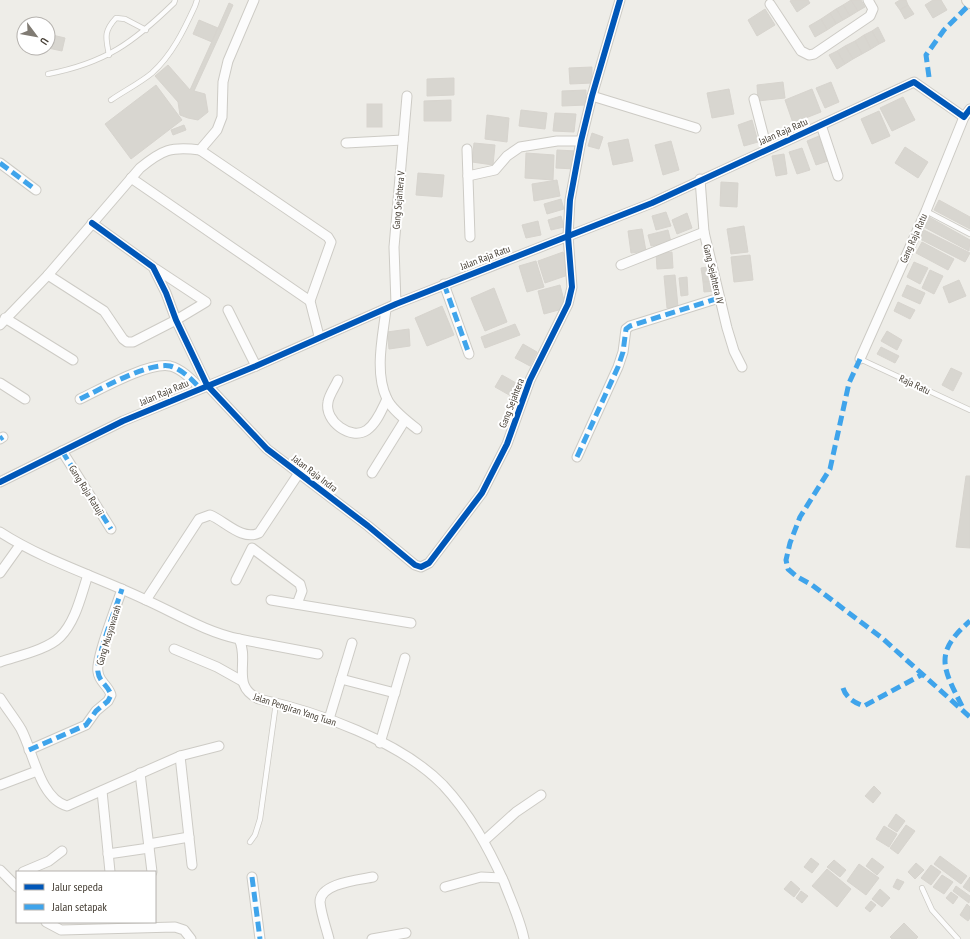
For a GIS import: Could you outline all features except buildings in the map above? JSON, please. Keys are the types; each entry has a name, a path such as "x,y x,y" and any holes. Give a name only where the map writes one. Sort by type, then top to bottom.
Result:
{"street":[{"path":"200,150 217,130 222,118 223,82 228,61 254,0"},
{"name":"Gang Sejahtera","path":"429,563 482,493 507,444 530,380 568,304 572,287 568,236 570,200 581,141 592,96 620,0"},
{"path":"770,1 801,51 809,55 814,54 870,16 873,10 868,0"},
{"name":"Jalan Raja Ratu","path":"0,482 123,421 204,386 256,366 319,336 444,284 652,203 700,179 914,82 967,113"},
{"name":"Gang Sejahtera V","path":"396,304 394,248 407,96"},
{"path":"592,96 696,128"},
{"path":"754,99 768,149"},
{"name":"Gang Raja Ratu","path":"860,359 926,211 967,113"},
{"path":"821,125 838,176"},
{"path":"346,143 403,140"},
{"path":"468,176 495,170 507,156 520,147 557,141 581,141"},
{"path":"73,360 3,321 48,275 131,178 154,157 170,149 180,148 200,150 328,237 331,242 310,301 319,336"},
{"path":"467,149 470,237"},
{"path":"0,163 36,190"},
{"path":"131,178 310,301"},
{"name":"Gang Sejahtera IV","path":"700,179 704,232 719,298 734,352 742,367"},
{"path":"48,275 104,311 123,339 127,342 132,342 176,320 206,302 153,268 92,223"},
{"path":"621,265 704,232"},
{"name":"Jalan Raja Indra","path":"153,268 166,293 176,320 203,376 204,386 267,449 368,526 415,565 421,566 429,563"},
{"path":"444,284 469,354"},
{"path":"577,457 618,367 623,352 626,329 630,326 719,298"},
{"path":"386,309 381,370 387,399 405,420 417,429"},
{"path":"228,310 256,366"},
{"path":"80,399 122,378 159,365 172,366 204,386"},
{"path":"338,380 328,403 328,411 334,422 351,433 360,434 367,430 374,423 387,399"},
{"path":"0,383 25,399"},
{"path":"372,473 405,420"},
{"name":"Gang Raja Ratuji","path":"62,451 111,529"},
{"path":"146,600 199,519 203,516 210,515 218,518 246,536 259,534 299,473"},
{"path":"0,532 20,544 122,589 196,624 239,639 318,654"},
{"path":"249,536 252,548 300,584 302,591 297,604"},
{"path":"0,573 20,544"},
{"path":"236,580 252,548"},
{"path":"0,662 49,645 60,638 68,628 75,613 88,575"},
{"name":"Gang Musyawarah","path":"29,750 86,725 96,711 108,701 111,695 109,688 99,680 97,670 99,657 122,589"},
{"path":"271,600 411,622"},
{"path":"174,649 217,667 242,681 242,651 239,639"},
{"path":"329,719 352,643"},
{"path":"380,743 405,658"},
{"path":"341,679 395,693"},
{"name":"Jalan Pengiran Yang Tuan","path":"242,681 246,691 253,696 329,719 380,743 413,761 442,785 462,808 485,840 520,922 524,939"},
{"path":"0,698 21,730 37,771 55,801 60,805 67,806 180,756 219,746"},
{"path":"180,756 192,865"},
{"path":"0,785 37,771"},
{"path":"140,774 152,871"},
{"path":"102,791 110,871"},
{"path":"485,840 516,812 541,795"},
{"path":"108,854 189,837"},
{"path":"25,871 49,861 62,851"},
{"path":"0,870 13,877"},
{"path":"252,877 260,939"},
{"path":"329,939 320,901 324,891 333,886 373,877"},
{"path":"445,886 481,877 502,878"},
{"path":"48,923 61,930 175,927 184,930 191,939"},
{"path":"372,939 406,933"}],"lane":[{"path":"48,74 76,68 109,55 146,30 174,3 175,0"},
{"path":"111,100 151,73 162,62 175,46 197,0"},
{"path":"109,55 106,35 108,26 116,18 125,19 146,30"},
{"path":"926,211 970,234"},
{"name":"Raja Ratu","path":"860,359 970,410"},
{"path":"250,842 255,835 260,819 276,703"},
{"path":"922,888 932,910 958,939"}],"marked path":[{"path":"929,77 926,55 944,30 970,4"},
{"path":"0,163 36,190"},
{"path":"444,284 469,354"},
{"path":"577,457 618,367 623,352 626,329 630,326 719,298"},
{"path":"860,359 849,383 830,469 800,517 790,543 786,560 788,569 796,576 812,585 882,638 970,717"},
{"path":"80,399 137,372 161,366 174,367 186,375 200,388"},
{"path":"62,451 111,529"},
{"path":"29,750 86,725 96,711 108,701 111,695 100,678 98,666 103,645 122,589"},
{"path":"962,706 946,671 945,661 946,652 950,642 970,621"},
{"path":"843,688 844,692 851,700 864,706 923,674"},
{"path":"252,877 260,939"}],"cycle path":[{"path":"92,223 153,267 207,385 267,449 368,526 415,565 421,567 429,563 482,493 507,444 530,380 568,304 572,287 568,236 570,200 581,141 592,96 620,0"},
{"path":"0,482 123,421 256,366 396,304 652,203 914,82 964,117 970,109"}]}
